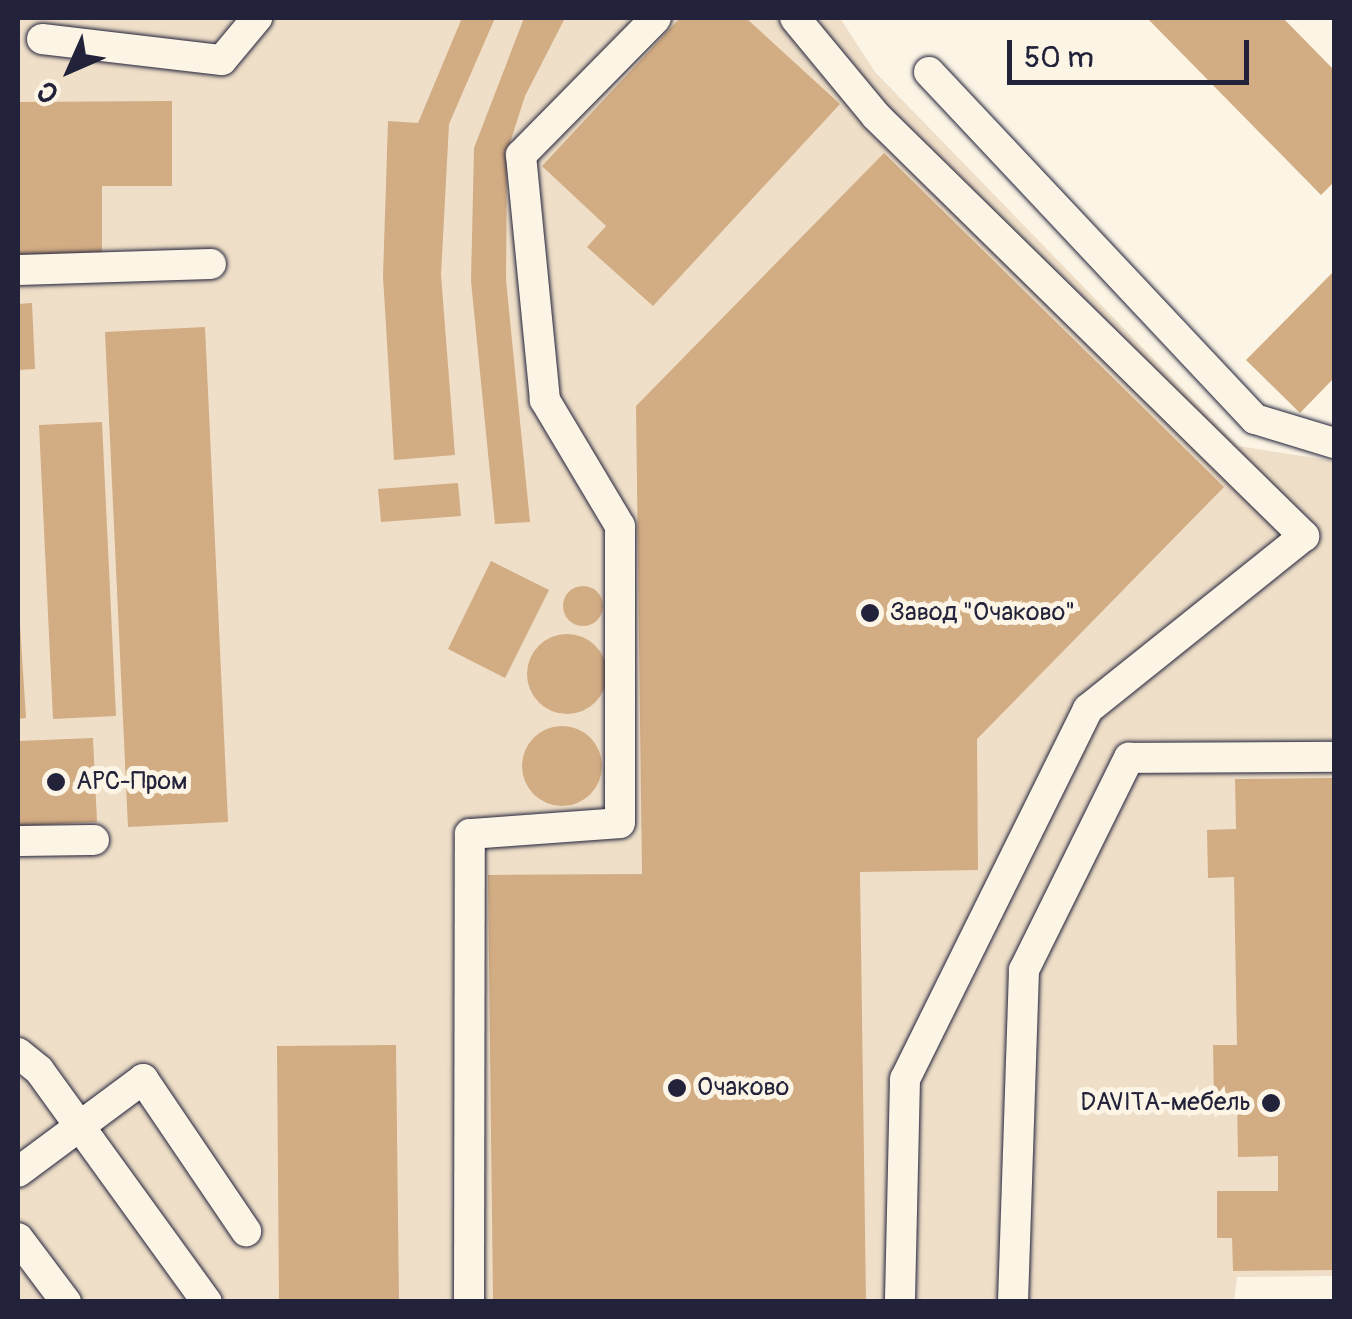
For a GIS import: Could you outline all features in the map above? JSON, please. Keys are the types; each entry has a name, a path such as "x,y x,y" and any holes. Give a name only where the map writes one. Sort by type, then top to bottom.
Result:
{"street":[{"path":"42,39 222,60 257,18"},
{"path":"469,1302 470,834 620,822 620,526 545,400 521,155 656,18"},
{"path":"795,18 876,116 1304,536 1088,709 905,1079 900,1302"},
{"path":"929,72 1255,418 1334,442"},
{"path":"18,270 211,264"},
{"path":"1013,1302 1024,970 1129,758 1334,757"},
{"path":"18,840 94,840"},
{"path":"18,1053 80,1126 207,1302"},
{"path":"18,1172 143,1079 246,1232"},
{"path":"18,1238 66,1302"}],"shaded area":[{"path":"18,18 840,18 875,72 1238,446 1334,461 1334,1276 1237,1277 1234,1302 18,1301"}],"building":[{"path":"462,18 495,18 449,124 441,275 455,455 394,460 383,276 388,121 418,123"},
{"path":"524,18 565,18 525,96 507,152 506,280 530,522 495,524 471,281 474,148"},
{"path":"680,18 746,18 840,104 653,306 587,247 606,226 542,166"},
{"path":"1147,18 1283,18 1334,70 1334,182 1321,195"},
{"path":"172,101 172,186 102,186 102,255 18,255 18,102"},
{"name":"Завод \"Очаково\"","path":"884,153 1224,487 977,739 978,870 860,872 866,1302 493,1302 488,875 642,874 636,406"},
{"path":"1334,271 1334,378 1300,413 1246,360"},
{"path":"32,303 35,369 18,370 18,304"},
{"path":"205,327 228,822 128,827 105,332"},
{"path":"102,422 116,716 53,719 39,425"},
{"path":"458,483 461,516 381,522 378,489"},
{"path":"491,561 549,590 505,678 448,649"},
{"path":"583,586 597,592 603,606 597,620 583,626 569,620 563,606 569,592"},
{"path":"18,594 26,718 18,719"},
{"path":"567,634 582,637 595,646 604,659 604,689 595,702 582,711 567,714 552,711 539,702 530,689 527,674 530,659 539,646 552,637"},
{"path":"562,726 577,729 590,738 599,751 599,781 590,794 577,803 562,806 547,803 534,794 525,781 522,766 525,751 534,738 547,729"},
{"name":"АРС-Пром","path":"93,738 97,822 18,826 18,741"},
{"path":"1334,778 1334,1270 1233,1271 1232,1238 1217,1238 1217,1191 1278,1191 1278,1156 1238,1157 1237,1095 1214,1096 1213,1045 1237,1045 1234,877 1208,878 1207,830 1236,829 1235,779"},
{"path":"396,1045 399,1302 279,1302 277,1046"}],"place":[{"name":"Завод \"Очаково\"","path":"870,613"},
{"name":"АРС-Пром","path":"56,782"},
{"name":"Очаково","path":"677,1088"},
{"name":"DAVITA-мебель","path":"1271,1103"}]}
